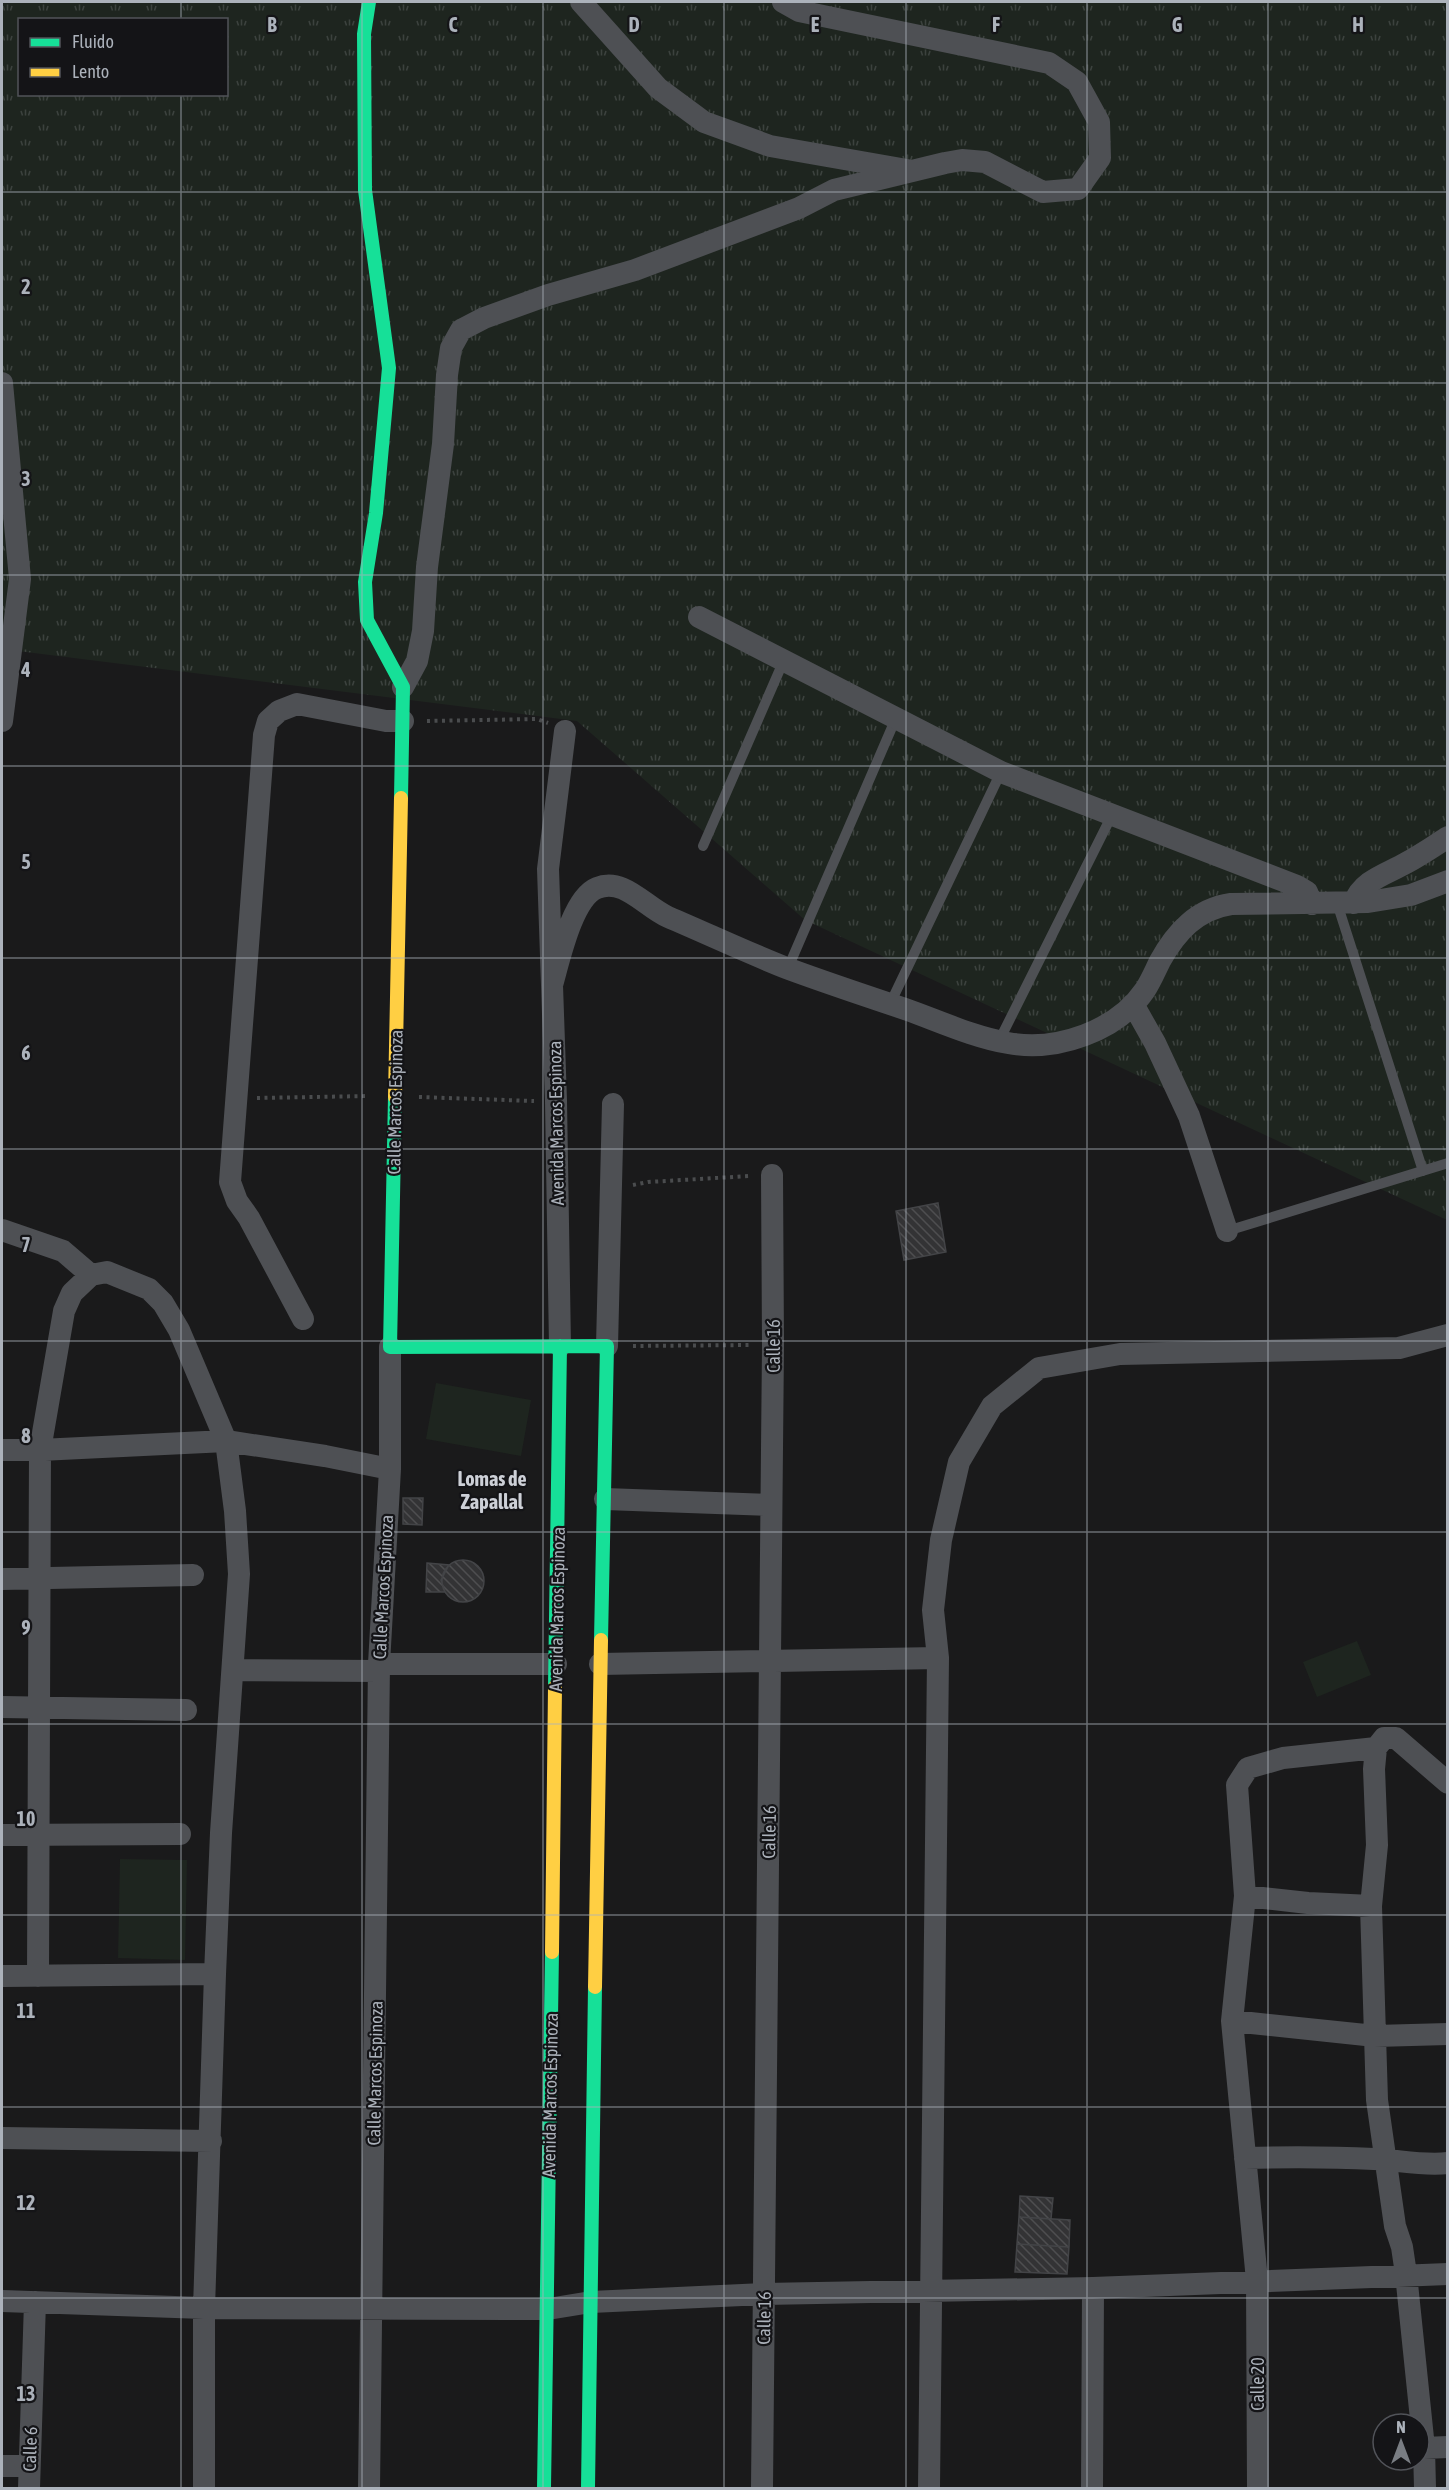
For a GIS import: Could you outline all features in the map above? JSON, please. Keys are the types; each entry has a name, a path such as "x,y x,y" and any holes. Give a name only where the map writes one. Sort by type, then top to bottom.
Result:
{"street":[{"path":"369,2 364,34 365,190 389,368 376,513 365,582 367,621 403,687"},
{"path":"581,2 658,88 704,123 770,146 915,171"},
{"path":"403,687 417,661 423,631 427,567 442,444 448,366 451,348 461,330 484,318 548,295 635,270 799,208 834,190 962,160 985,162 1043,192 1078,189 1100,158 1099,122 1077,82 1049,63 799,11 783,2"},
{"path":"2,383 20,579 2,721"},
{"path":"699,616 1001,772 1297,886 1307,892 1312,904"},
{"name":"Calle Marcos Espinoza","path":"369,2488 379,1668 390,1469 390,1347 403,687"},
{"path":"303,1319 249,1218 237,1201 230,1182 264,735 268,721 279,711 297,704 387,721 403,721"},
{"name":"Avenida Marcos Espinoza","path":"544,2488 560,1346 556,1101 548,869 565,731"},
{"path":"1346,903 1371,881 1406,864 1448,837"},
{"path":"552,985 567,936 581,902 594,889 606,885 622,887 655,912 788,968 890,1004 999,1041 1028,1045 1060,1042 1105,1025 1133,1004 1144,991 1160,961 1181,931 1199,914 1209,909 1231,904 1312,904 1388,900 1411,895 1448,881"},
{"path":"1133,1004 1155,1043 1189,1116 1227,1231"},
{"path":"588,2488 600,1664 613,1104"},
{"name":"Calle 16","path":"762,2488 773,1345 772,1175"},
{"path":"2,1214 9,1233 63,1251 91,1275"},
{"path":"38,1976 40,1450 64,1311 72,1293 91,1275 107,1272 149,1289 163,1303 179,1330 226,1441 235,1510 239,1574 221,1833 215,1974 204,2308 204,2488"},
{"path":"929,2488 938,1658 933,1610 941,1540 959,1462 992,1406 1039,1368 1120,1354 1399,1348 1448,1335"},
{"path":"390,1347 607,1346"},
{"path":"2,1450 226,1441 325,1456 390,1469"},
{"path":"605,1499 770,1505"},
{"path":"2,1579 193,1575"},
{"path":"600,1664 938,1658"},
{"path":"234,1671 556,1664"},
{"path":"2,1707 186,1710"},
{"name":"Calle 20","path":"1258,2488 1257,2280 1232,2021 1245,1896 1237,1785 1248,1768 1283,1758 1376,1748 1384,1738 1396,1738 1448,1783"},
{"path":"1376,1748 1374,1769 1377,1845 1371,1906 1377,2100 1384,2160 1406,2274 1420,2412"},
{"path":"2,1835 180,1834"},
{"path":"1245,1896 1308,1903 1371,1906"},
{"path":"2,1976 215,1974"},
{"path":"1232,2021 1375,2036 1448,2034"},
{"path":"2,2138 211,2141"},
{"path":"1245,2158 1318,2156 1427,2165 1448,2163"},
{"path":"2,2301 204,2308 548,2309 591,2302 764,2294 1093,2288 1448,2274"},
{"path":"1092,2488 1093,2288"},
{"name":"Calle 6","path":"29,2488 35,2302"},
{"path":"1431,2448 1448,2447"},
{"path":"2,2466 29,2466"},
{"path":"1425,2472 1425,2488"}],"lane":[{"path":"703,846 784,660"},
{"path":"788,968 896,718"},
{"path":"890,1004 1001,772"},
{"path":"999,1041 1112,814"},
{"path":"1346,903 1423,1171"},
{"path":"1227,1231 1448,1163"}],"path":[{"path":"403,721 537,719 565,731"},
{"path":"236,1098 395,1096 556,1101"},
{"path":"611,1190 648,1182 772,1175"},
{"path":"607,1346 773,1345"}],"green space":[{"path":"2,2 1447,2 1447,1220 805,920 577,721 2,649"},
{"path":"436,1383 531,1400 521,1456 426,1439"},
{"path":"1357,1641 1371,1675 1317,1697 1303,1662"},
{"path":"120,1859 187,1860 185,1960 118,1958"}],"building":[{"path":"938,1203 946,1252 904,1260 896,1211"},
{"path":"403,1498 423,1498 422,1525 403,1524"},
{"path":"463,1560 478,1566 484,1581 478,1596 463,1602 448,1596 442,1581 448,1566"},
{"path":"427,1563 449,1565 441,1580 445,1592 426,1592"},
{"path":"1020,2196 1053,2198 1051,2219 1019,2217"},
{"path":"1019,2217 1070,2220 1069,2247 1017,2244"},
{"path":"1017,2244 1069,2247 1067,2274 1015,2272"}],"traffic: fast":[{"path":"369,2 364,34 365,190 389,368 376,513 365,582 367,620 403,687 401,798"},
{"path":"395,1097 390,1347 607,1346 601,1640"},
{"path":"555,1687 560,1346"},
{"path":"544,2488 552,1952"},
{"path":"588,2488 595,1987"}],"traffic: slow":[{"path":"395,1097 401,798"},
{"path":"595,1987 601,1640"},
{"path":"552,1952 555,1687"}],"district":[{"name":"Lomas de Zapallal","path":"492,1490"}]}
